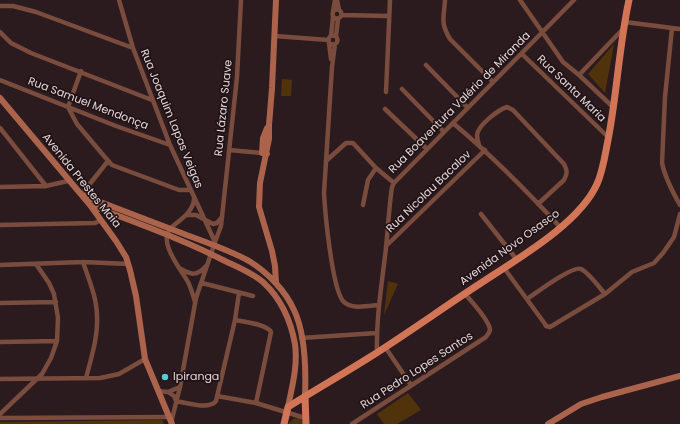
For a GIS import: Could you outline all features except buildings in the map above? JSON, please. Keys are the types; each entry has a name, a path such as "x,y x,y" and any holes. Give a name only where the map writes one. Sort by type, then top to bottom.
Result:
{"main road":[{"path":"276,0 275,36 268,125 269,139 260,183 258,207 276,266 276,283"},
{"name":"Avenida Novo Osasco","path":"287,410 305,396 385,347 517,260 560,228 578,211 597,184 602,166 614,108 629,0"},
{"name":"Avenida Prestes Maia","path":"0,98 68,181 90,205 121,248 129,264 136,296 145,359 170,421"},
{"path":"81,195 169,229 214,244 249,261 276,283 294,309 301,338 306,384 306,421"},
{"path":"90,205 212,254 248,272 263,283 276,297 284,310 290,325 295,345 295,372 284,424"},
{"path":"548,424 581,404 680,376"}],"street":[{"path":"13,6 14,0"},
{"name":"Rua Joaquim Lapas Veigas","path":"118,0 133,48 152,100 170,145 214,244"},
{"name":"Rua Lázaro Suave","path":"170,421 180,387 196,298 212,254 214,244 220,231 237,77 241,0"},
{"path":"336,0 341,12 337,16"},
{"path":"332,67 331,39 337,16 336,0"},
{"path":"386,92 390,0"},
{"path":"520,0 563,62 614,108"},
{"name":"Rua Boaventura Valério de Miranda","path":"377,352 378,305 391,193 394,183 574,0"},
{"path":"446,1 443,25 450,39 493,82"},
{"path":"0,6 13,6 36,12 133,48"},
{"path":"337,16 389,16"},
{"path":"579,75 625,25 680,29"},
{"path":"672,28 665,97 662,163 672,192 680,205"},
{"path":"0,32 11,43 31,53 81,71 152,100"},
{"path":"275,36 338,40 335,44 332,67 324,193 324,208 334,275 343,301 350,305 360,307 378,305"},
{"path":"331,39 332,44 335,44"},
{"name":"Rua Santa Maria","path":"522,54 608,137"},
{"path":"426,65 468,108"},
{"path":"81,71 68,107 77,124 108,161 118,168 179,190 190,190"},
{"name":"Rua Samuel Mendonça","path":"0,80 116,126 170,145"},
{"path":"402,89 444,132"},
{"path":"479,145 477,137 478,132 486,121 501,109 507,107 513,110 564,164 567,170 564,180 538,204"},
{"path":"385,109 427,149"},
{"path":"453,123 485,150 560,228"},
{"path":"0,128 46,186"},
{"path":"326,161 349,142 356,146 376,168 394,183"},
{"path":"230,150 265,153"},
{"name":"Rua Nicolau Bacalov","path":"386,246 485,150"},
{"path":"81,195 108,161"},
{"path":"363,204 368,180 376,168"},
{"path":"0,187 46,186 68,181"},
{"path":"194,199 192,208 169,229 167,235 168,246 172,258 188,282 196,304"},
{"path":"184,216 191,214 203,217 213,224 217,223 222,217"},
{"path":"480,214 517,260"},
{"path":"504,268 546,326 550,327 605,294 632,272 654,263 674,237 680,214"},
{"path":"0,226 95,223 102,220"},
{"path":"83,262 95,299 97,316 97,330 86,378"},
{"path":"0,265 83,262 129,264"},
{"path":"178,267 189,273 196,274 209,262"},
{"path":"0,414 46,368 57,341 58,325 54,294 49,283 36,264"},
{"path":"527,299 575,268 580,268 605,294"},
{"path":"202,283 252,296"},
{"path":"158,391 168,392 174,396 176,401 209,406 214,405 216,402 240,293"},
{"name":"Rua Pedro Lopes Santos","path":"352,424 486,337 490,330 486,321 465,294"},
{"path":"0,303 56,302"},
{"path":"235,320 264,326 270,329 271,336 256,404"},
{"path":"301,338 377,333"},
{"path":"0,342 57,341"},
{"path":"385,347 411,386"},
{"path":"0,379 100,378 119,374 145,359"},
{"path":"168,392 180,387"},
{"path":"217,396 287,410 306,421"},
{"path":"0,418 170,421"}],"shaded area":[{"path":"614,44 605,93 588,74"},
{"path":"282,79 292,80 291,96 281,96"},
{"path":"388,281 398,284 384,315"},
{"path":"408,393 421,410 397,424 384,424 377,414"},
{"path":"298,418 304,422 304,424 288,424 293,419"},
{"path":"162,420 164,424 0,424 0,422"}],"place":[{"name":"Ipiranga","path":"165,377"}]}
